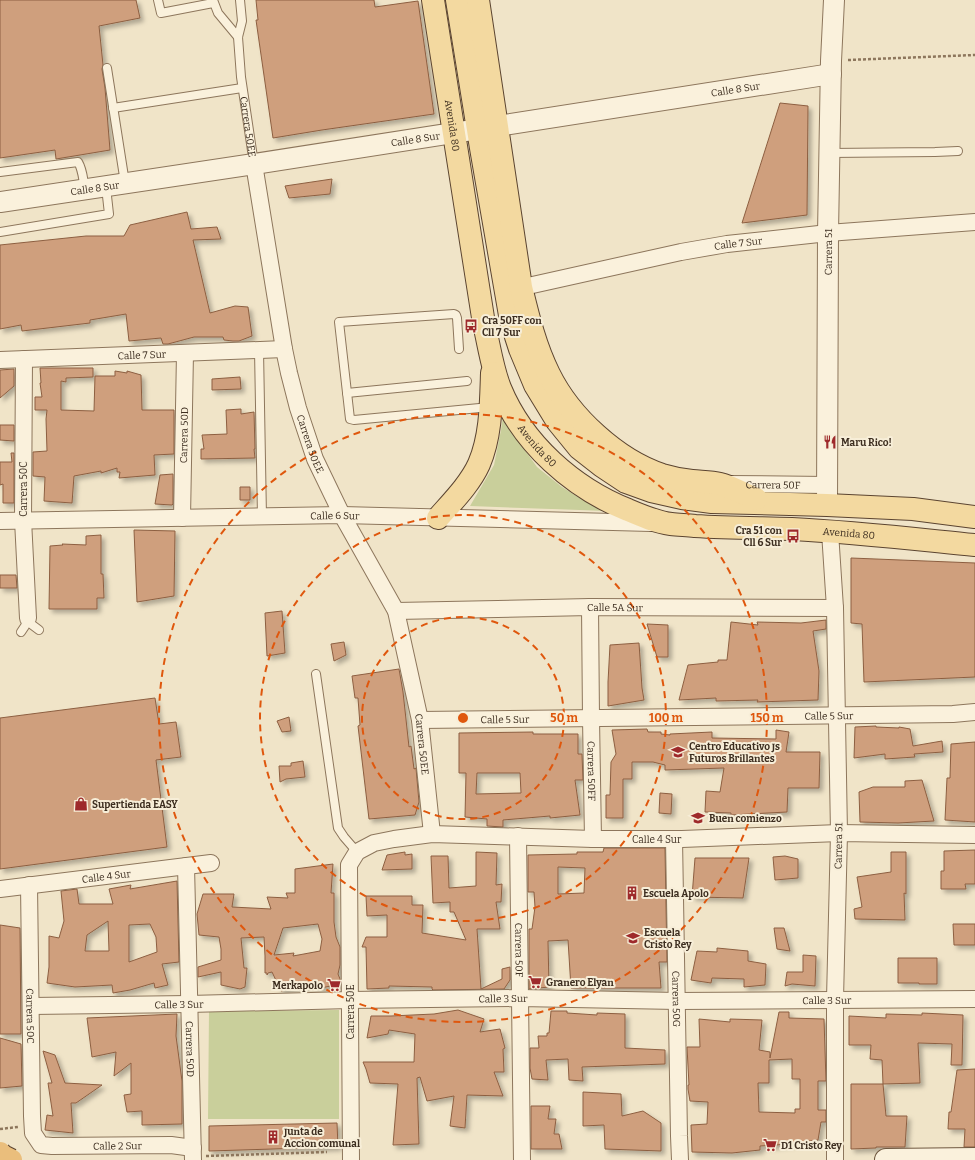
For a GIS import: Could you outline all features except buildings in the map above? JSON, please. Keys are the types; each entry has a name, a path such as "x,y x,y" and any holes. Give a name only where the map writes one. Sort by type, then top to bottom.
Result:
{"highway":[{"path":"0,1153 11,1160"}],"main road":[{"name":"Avenida 80","path":"433,0 484,324 492,362 500,388 511,411 531,440 551,461 576,482 611,503 643,517 670,524 869,534 975,545"},
{"path":"457,0 487,128 513,289 511,321 520,349 535,385 558,421 579,448 626,482 651,491 682,498 712,502 767,504 826,495 975,517"},
{"path":"478,0 487,128"},
{"path":"513,289 528,318 537,346 549,375 567,403 585,423 608,444 635,463 663,475 691,481 721,484 767,504"},
{"path":"438,518 464,489 478,465 486,442 491,407 492,362"},
{"path":"886,1160 975,1159"}],"street":[{"name":"Carrera 51","path":"826,495 829,153 834,0"},
{"name":"Calle 8 Sur","path":"0,202 487,128 831,68"},
{"name":"Carrera 50EE","path":"254,164 284,349 310,446 342,516 396,611 420,720 432,834"},
{"name":"Calle 7 Sur","path":"513,289 681,252 727,244 828,233 975,222"},
{"name":"Calle 7 Sur","path":"0,360 284,349"},
{"name":"Carrera 50D","path":"182,518 185,353"},
{"name":"Carrera 50C","path":"24,359 24,625"},
{"name":"Carrera 50F","path":"721,484 826,495"},
{"name":"Calle 6 Sur","path":"0,521 342,516 670,524"},
{"name":"Carrera 51","path":"830,532 835,608 839,833 835,999 835,1160"},
{"name":"Calle 5A Sur","path":"396,611 590,607 835,608"},
{"name":"Carrera 50FF","path":"590,607 594,839"},
{"name":"Calle 5 Sur","path":"420,720 953,714 975,712"},
{"name":"Calle 4 Sur","path":"353,858 374,843 432,834 594,839 674,839 839,833 975,835"},
{"name":"Carrera 50F","path":"518,836 522,1160"},
{"name":"Carrera 50G","path":"674,839 680,1160"},
{"name":"Carrera 50E","path":"351,1160 350,1000 353,858"},
{"name":"Calle 4 Sur","path":"0,888 211,863"},
{"name":"Carrera 50D","path":"186,866 193,1154"},
{"name":"Carrera 50C","path":"29,885 33,1133 41,1145"},
{"name":"Calle 3 Sur","path":"31,1006 520,998 677,1001 975,999"},
{"name":"Calle 2 Sur","path":"41,1145 171,1145 193,1154"}],"lane":[{"path":"158,0 161,13 213,1 218,13 238,37"},
{"name":"Carrera 50EE","path":"240,0 242,21 238,37 242,88 254,164"},
{"path":"107,68 125,183"},
{"path":"113,108 242,88"},
{"path":"829,153 958,151"},
{"path":"0,172 78,162 85,189"},
{"path":"0,232 109,214 106,186"},
{"path":"459,349 457,318 454,314 339,322 350,419 354,420 491,407"},
{"path":"259,350 262,517"},
{"path":"348,393 467,381"},
{"path":"24,625 31,624 39,630"},
{"path":"316,674 338,828 344,837 353,858"}],"path":[{"path":"831,68 975,55"},
{"path":"0,1129 33,1126"}],"green space":[{"path":"503,416 537,467 562,487 578,497 607,511 470,506 494,465"},
{"path":"339,1010 339,1119 208,1119 209,1011"}],"place":[{"name":"Cra 50FF con Cll 7 Sur","path":"471,326"},
{"name":"Maru Rico!","path":"830,442"},
{"name":"Cra 51 con Cll 6 Sur","path":"793,536"},
{"name":"Centro Educativo Js Futuros Brillantes","path":"678,752"},
{"name":"Supertienda EASY","path":"81,804"},
{"name":"Buen comienzo","path":"698,818"},
{"name":"Escuela Apolo","path":"632,893"},
{"name":"Escuela Cristo Rey","path":"633,938"},
{"name":"Granero Elyan","path":"535,982"},
{"name":"Merkapolo","path":"334,985"},
{"name":"Junta de Accion comunal","path":"273,1137"},
{"name":"D1 Cristo Rey","path":"770,1145"}]}
